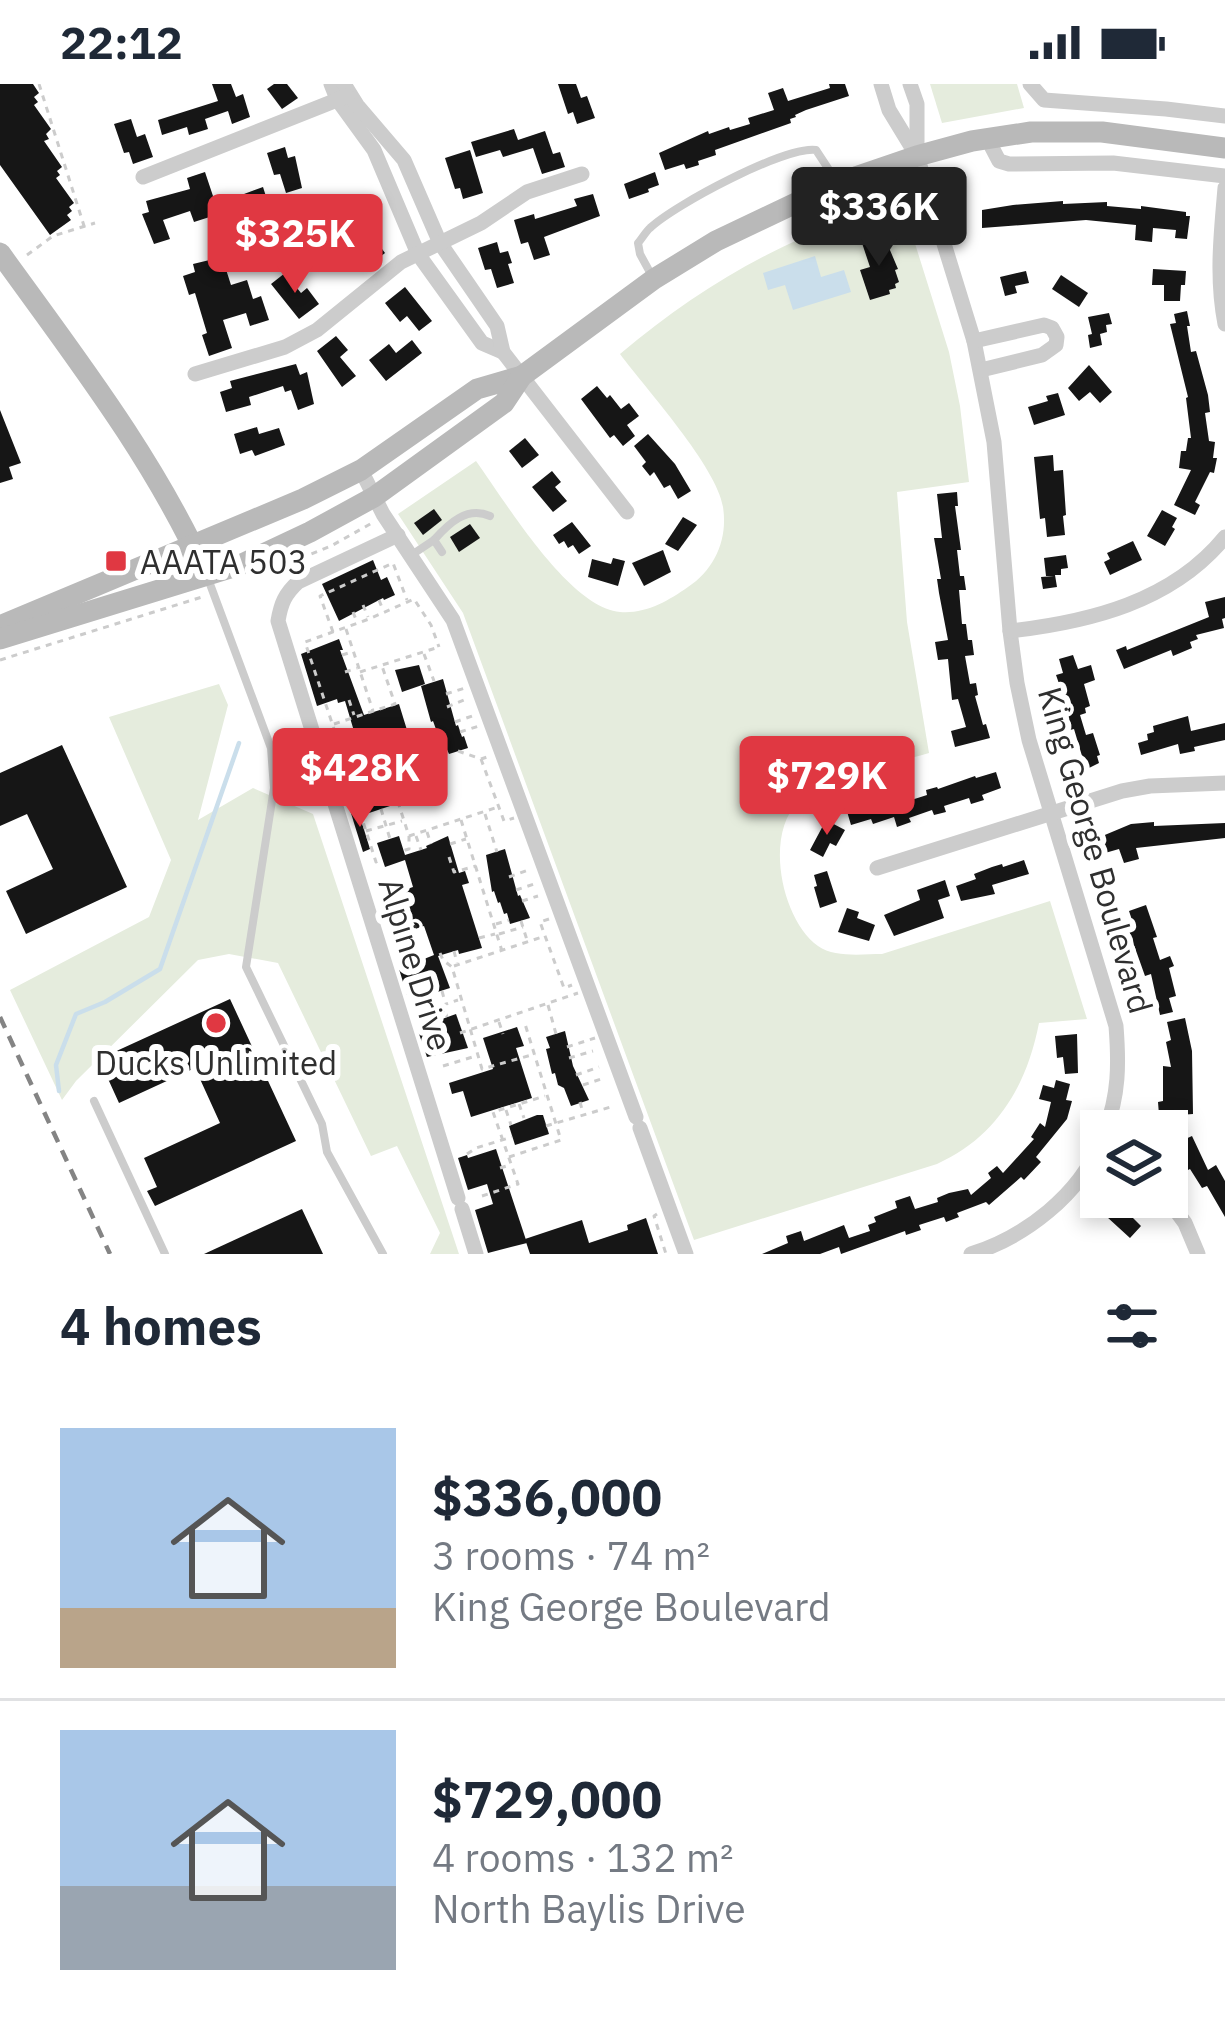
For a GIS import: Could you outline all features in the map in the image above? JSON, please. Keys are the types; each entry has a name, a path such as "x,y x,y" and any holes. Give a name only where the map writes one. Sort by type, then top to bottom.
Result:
{"main road":[{"path":"0,639 240,565 379,506 504,403 522,376 654,279 716,241 838,183 917,156 1031,132 1102,132 1225,148"},
{"path":"0,254 134,440 206,574"},
{"path":"0,626 361,470 477,389 522,376"}],"street":[{"name":"King George Boulevard","path":"880,84 889,110 917,156 981,370 994,442 1010,631 1029,740 1116,1026 1119,1072 1113,1110"},
{"name":"King George Boulevard","path":"910,84 916,104 917,156"},
{"path":"1030,84 1044,100 1225,116"},
{"path":"143,177 340,91"},
{"path":"340,91 404,160 440,243 497,326 503,352 627,512"},
{"path":"340,91 374,150 418,254 482,343 503,352"},
{"path":"987,138 999,161 1009,164 1113,163 1225,176"},
{"path":"195,374 301,339 401,262 481,223 527,192 582,174"},
{"path":"1225,188 1219,250 1225,324"},
{"path":"974,340 1044,325 1057,337 1056,345 1042,355 981,370"},
{"path":"361,470 453,620 686,1254"},
{"name":"Alpine Drive","path":"398,535 298,582 280,604 278,621 476,1254"},
{"path":"1010,631 1108,614 1160,591 1219,555 1225,537"},
{"path":"877,868 1122,791 1225,783"},
{"path":"971,1254 1003,1248 1080,1176"},
{"path":"1181,1218 1198,1254"}],"lane":[{"path":"654,279 638,243 648,229 702,194 807,148 816,150 838,183"},
{"path":"411,555 467,512 490,516"},
{"path":"434,540 442,553"},
{"path":"206,574 271,748 274,769 246,967 322,1124 327,1152 383,1254"},
{"path":"94,1101 164,1254"}],"path":[{"path":"39,84 84,227"},
{"path":"27,255 53,236 95,223"},
{"path":"262,574 355,535 379,506"},
{"path":"331,641 320,596 393,563 408,602"},
{"path":"366,575 370,582"},
{"path":"392,587 400,583"},
{"path":"330,591 335,600"},
{"path":"0,660 194,599"},
{"path":"339,744 305,642 414,599 439,647"},
{"path":"379,600 384,612"},
{"path":"363,605 369,619"},
{"path":"327,615 335,612"},
{"path":"353,612 358,623"},
{"path":"346,627 373,711"},
{"path":"351,683 381,665 451,643"},
{"path":"342,655 354,651"},
{"path":"424,652 434,681"},
{"path":"407,657 411,667"},
{"path":"332,724 395,704 381,665"},
{"path":"345,672 361,673"},
{"path":"387,682 398,679"},
{"path":"446,694 467,687"},
{"path":"447,707 471,698"},
{"path":"349,700 355,717"},
{"path":"454,722 477,714"},
{"path":"460,732 481,725"},
{"path":"389,791 421,782 410,745"},
{"path":"458,751 481,759 492,755"},
{"path":"481,759 504,821 514,818"},
{"path":"400,770 416,765"},
{"path":"388,782 421,850"},
{"path":"363,795 355,797 376,862 382,860"},
{"path":"412,835 498,807"},
{"path":"381,809 390,839"},
{"path":"485,812 497,852"},
{"path":"366,831 404,820"},
{"path":"461,820 502,950"},
{"path":"426,831 430,844"},
{"path":"402,851 410,852 412,835"},
{"path":"450,844 467,839"},
{"path":"372,848 381,846"},
{"path":"449,857 454,872 476,866"},
{"path":"509,877 532,869"},
{"path":"516,890 537,883"},
{"path":"523,901 542,894"},
{"path":"494,925 509,920"},
{"path":"521,921 528,942"},
{"path":"540,922 564,988 576,984"},
{"path":"479,938 523,928"},
{"path":"443,973 545,936"},
{"path":"454,951 461,1000 482,1069 535,1054"},
{"path":"466,951 470,962"},
{"path":"440,953 440,961 454,967"},
{"path":"442,991 447,1016"},
{"path":"460,1033 579,992"},
{"path":"445,1004 461,1000"},
{"path":"547,1004 556,1034"},
{"path":"499,1021 503,1034"},
{"path":"509,1157 562,1140 525,1024"},
{"path":"521,1037 529,1034"},
{"path":"567,1046 597,1038"},
{"path":"443,1066 485,1046"},
{"path":"569,1058 601,1049"},
{"path":"458,1051 460,1060"},
{"path":"577,1075 607,1064"},
{"path":"583,1085 611,1076"},
{"path":"482,1196 518,1184 493,1112 547,1095"},
{"path":"580,1102 584,1115"},
{"path":"519,1104 524,1118"},
{"path":"546,1126 622,1104"},
{"path":"506,1108 512,1125"},
{"path":"467,1154 512,1137"},
{"path":"529,1138 532,1149"},
{"path":"500,1168 512,1165"},
{"path":"663,1211 654,1216 666,1254"}],"green space":[{"path":"930,84 1017,84 1024,108 942,123"},
{"path":"902,202 949,352 969,482 897,492 907,622 929,753 841,779 798,802 782,835 782,877 805,934 825,950 841,954 882,954 1050,901 1087,1019 1039,1023 1026,1067 1006,1107 958,1153 937,1164 694,1240 463,613 398,514 476,461 540,550 600,606 630,612 673,597 712,562 721,542 723,507 695,450 620,354 685,304 753,262 824,229"},
{"path":"219,684 228,705 198,820 253,788 313,814 459,1254 430,1254 440,1233 397,1146 371,1156 278,963 229,954 198,960 62,1100 10,990 149,917 171,860 109,717"}],"water":[{"path":"815,256 821,277 844,270 851,292 793,310 785,285 768,290 763,273"}],"building":[{"path":"0,84 33,84 39,93 34,105 51,129 44,141 62,167 56,178 74,203 67,215 71,220 50,235 0,165"},
{"path":"212,84 231,84 236,97 243,94 250,117 232,124 228,111 205,119 208,129 189,135 187,127 162,135 158,120 218,101"},
{"path":"287,84 298,98 282,109 267,89"},
{"path":"558,84 576,84 581,98 587,96 595,118 577,124 573,112 568,114"},
{"path":"829,84 845,84 849,96 715,150 716,155 698,161 699,165 665,170 659,153 708,131 750,124 748,118 774,110 768,93 783,88 788,101 830,88"},
{"path":"131,119 137,137 145,134 153,157 133,164 114,124"},
{"path":"514,129 518,140 545,131 553,154 560,152 565,167 542,174 533,148 503,157 500,150 476,157 471,142"},
{"path":"285,147 288,158 295,156 302,188 286,193 267,153"},
{"path":"470,150 483,193 463,199 445,158"},
{"path":"205,172 219,214 194,222 190,211 163,220 170,239 154,244 142,214 149,212 146,201 190,189 187,178"},
{"path":"655,172 659,185 629,199 624,184"},
{"path":"263,187 270,209 227,224 222,209"},
{"path":"593,194 600,216 544,237 550,255 534,260 528,242 521,244 514,220 577,206 574,199"},
{"path":"1063,201 1186,212 1190,216 1187,239 1175,238 1176,230 1153,228 1152,242 1135,240 1136,225 1086,220 982,228 982,210"},
{"path":"359,218 385,253 366,268 354,252 360,248 345,228"},
{"path":"326,219 335,231 316,246 322,253 309,263 301,238"},
{"path":"884,236 899,282 890,294 870,300 860,270 870,267 862,243"},
{"path":"497,242 500,253 508,251 514,283 497,288 478,248"},
{"path":"222,257 231,285 247,280 253,299 261,296 269,320 250,326 246,313 223,320 232,348 209,356 195,293 189,295 183,276 195,272 193,264"},
{"path":"1153,269 1186,271 1180,301 1164,301 1164,285 1152,285"},
{"path":"1026,271 1029,283 1015,286 1017,293 1005,296 1000,277"},
{"path":"285,273 301,293 307,288 319,304 299,319 271,284"},
{"path":"1061,275 1088,293 1079,307 1052,289"},
{"path":"405,287 432,321 419,331 407,316 400,322 385,303"},
{"path":"1187,311 1191,352 1196,351 1208,395 1209,441 1215,442 1213,458 1217,458 1214,473 1210,472 1195,502 1200,505 1195,515 1174,505 1191,470 1179,468 1181,451 1186,451 1191,438 1188,397 1170,324 1176,323 1174,314"},
{"path":"1109,313 1112,324 1100,334 1102,345 1090,348 1088,317"},
{"path":"336,336 348,350 340,357 356,376 342,387 317,351"},
{"path":"412,340 422,353 386,381 369,360 389,344 396,353"},
{"path":"296,364 300,375 307,372 314,404 298,410 291,390 285,392 283,386 249,397 251,405 226,412 220,392 232,388 230,381"},
{"path":"1089,365 1112,392 1100,403 1090,392 1079,401 1068,388"},
{"path":"597,386 621,409 629,403 639,416 627,425 635,436 623,446 614,435 610,438 581,399"},
{"path":"1058,393 1065,415 1034,425 1028,407"},
{"path":"0,410 21,463 9,467 13,479 0,483"},
{"path":"257,427 259,434 279,428 285,445 255,456 252,450 240,454 234,434"},
{"path":"648,434 691,491 678,499 670,485 664,488 654,472 650,476 642,466 646,462 634,446"},
{"path":"525,438 539,455 522,468 509,451"},
{"path":"1053,455 1054,471 1063,470 1065,535 1047,537 1045,518 1040,519 1034,457"},
{"path":"552,471 561,482 555,487 567,501 553,512 532,487"},
{"path":"957,492 961,550 957,550 966,590 959,590 962,624 966,624 974,655 965,656 990,738 955,747 951,731 966,727 958,699 952,700 948,659 938,660 935,642 948,640 934,538 942,538 937,494"},
{"path":"434,509 442,520 423,535 414,523"},
{"path":"1162,510 1177,518 1165,546 1147,536"},
{"path":"683,517 697,525 678,551 665,544"},
{"path":"572,522 591,546 579,554 573,545 559,544 553,535"},
{"path":"470,524 480,538 459,552 450,537"},
{"path":"1133,541 1142,560 1110,575 1104,562 1110,559 1107,553"},
{"path":"663,550 671,572 644,586 632,563"},
{"path":"1066,555 1068,568 1055,575 1057,587 1043,589 1041,577 1054,576 1046,576 1044,558"},
{"path":"613,558 625,561 618,586 588,577 592,559 611,564"},
{"path":"373,560 381,580 387,577 395,595 339,621 322,584"},
{"path":"1225,597 1224,628 1196,635 1198,639 1190,642 1192,648 1173,656 1171,650 1124,669 1116,650 1126,646 1127,650 1209,617 1205,602"},
{"path":"339,639 364,715 399,704 411,743 393,748 403,780 384,786 390,806 369,813 362,791 380,785 370,755 362,758 345,701 317,706 301,654"},
{"path":"1073,655 1078,669 1091,665 1095,680 1084,684 1090,706 1080,715 1100,755 1099,763 1085,770 1076,758 1082,756 1056,675 1063,673 1059,659"},
{"path":"419,665 425,684 402,692 395,670"},
{"path":"443,679 456,726 468,748 449,754 431,722 421,686"},
{"path":"1188,716 1191,731 1225,723 1225,740 1180,754 1178,744 1141,755 1138,743 1148,740 1153,726"},
{"path":"62,745 127,887 26,934 6,891 53,869 27,814 0,826 0,773"},
{"path":"996,772 1001,788 982,795 984,800 971,804 969,798 944,806 946,812 934,815 932,810 897,827 894,817 851,825 846,808 900,789 905,802 927,795 926,790"},
{"path":"357,807 370,849 363,852 350,810"},
{"path":"826,820 845,830 823,857 810,850"},
{"path":"1154,822 1154,826 1225,823 1225,838 1136,848 1139,859 1124,863 1119,849 1105,853 1100,837 1131,824"},
{"path":"399,836 405,855 448,836 459,873 465,871 469,883 462,885 482,948 438,956 450,988 431,994 429,989 407,995 399,969 434,955 424,926 409,931 405,918 398,892 413,887 405,860 385,867 377,843"},
{"path":"505,849 518,896 530,918 510,924 492,892 486,855"},
{"path":"1024,860 1029,874 992,885 995,894 961,901 956,886 976,879 974,874"},
{"path":"827,871 837,902 820,908 814,875"},
{"path":"945,880 950,896 938,900 944,918 894,936 884,915 920,900 917,890"},
{"path":"1146,905 1160,960 1170,956 1174,966 1169,968 1176,996 1169,998 1173,1012 1160,1015 1151,974 1145,976 1129,931 1135,929 1129,911"},
{"path":"847,908 875,925 869,941 838,932"},
{"path":"230,999 296,1141 155,1206 147,1191 157,1187 144,1158 220,1123 195,1068 119,1103 99,1059"},
{"path":"456,1014 468,1048 427,1057 417,1028"},
{"path":"1185,1018 1192,1051 1193,1114 1159,1110 1163,1066 1171,1067 1167,1022"},
{"path":"517,1027 524,1046 516,1048 532,1098 471,1117 463,1091 452,1094 449,1083 493,1069 483,1038"},
{"path":"565,1031 573,1066 589,1100 571,1106 552,1074 546,1049 550,1048 546,1037"},
{"path":"1077,1034 1078,1073 1065,1074 1063,1057 1057,1058 1055,1036"},
{"path":"1056,1080 1070,1084 1067,1119 1036,1157 1041,1162 989,1205 986,1202 946,1222 944,1217 919,1225 921,1230 906,1235 905,1231 841,1254 839,1247 820,1254 762,1254 788,1243 786,1236 801,1231 804,1241 844,1225 849,1238 870,1231 874,1217 897,1208 895,1201 910,1196 915,1209 949,1193 968,1189 971,1195 997,1166 1003,1173 1034,1139 1040,1123 1045,1127 1051,1102 1039,1099 1043,1085 1054,1088"},
{"path":"543,1115 549,1134 515,1145 509,1126"},
{"path":"1192,1136 1208,1170 1216,1165 1225,1181 1225,1217 1207,1186 1202,1188 1190,1169 1188,1138"},
{"path":"496,1149 527,1243 488,1253 475,1210 493,1204 487,1184 468,1190 458,1158"},
{"path":"302,1209 323,1254 204,1254"},
{"path":"646,1218 658,1254 530,1254 525,1239 582,1220 589,1243 628,1230 627,1225"},
{"path":"1108,1218 1133,1218 1141,1226 1130,1238"}],"waterway":[{"path":"59,1091 56,1065 76,1014 160,969 239,743"}],"railway":[{"path":"0,1017 110,1254"}],"place":[{"name":"AAATA 503","path":"116,561"},
{"name":"Ducks Unlimited","path":"216,1023"}]}
